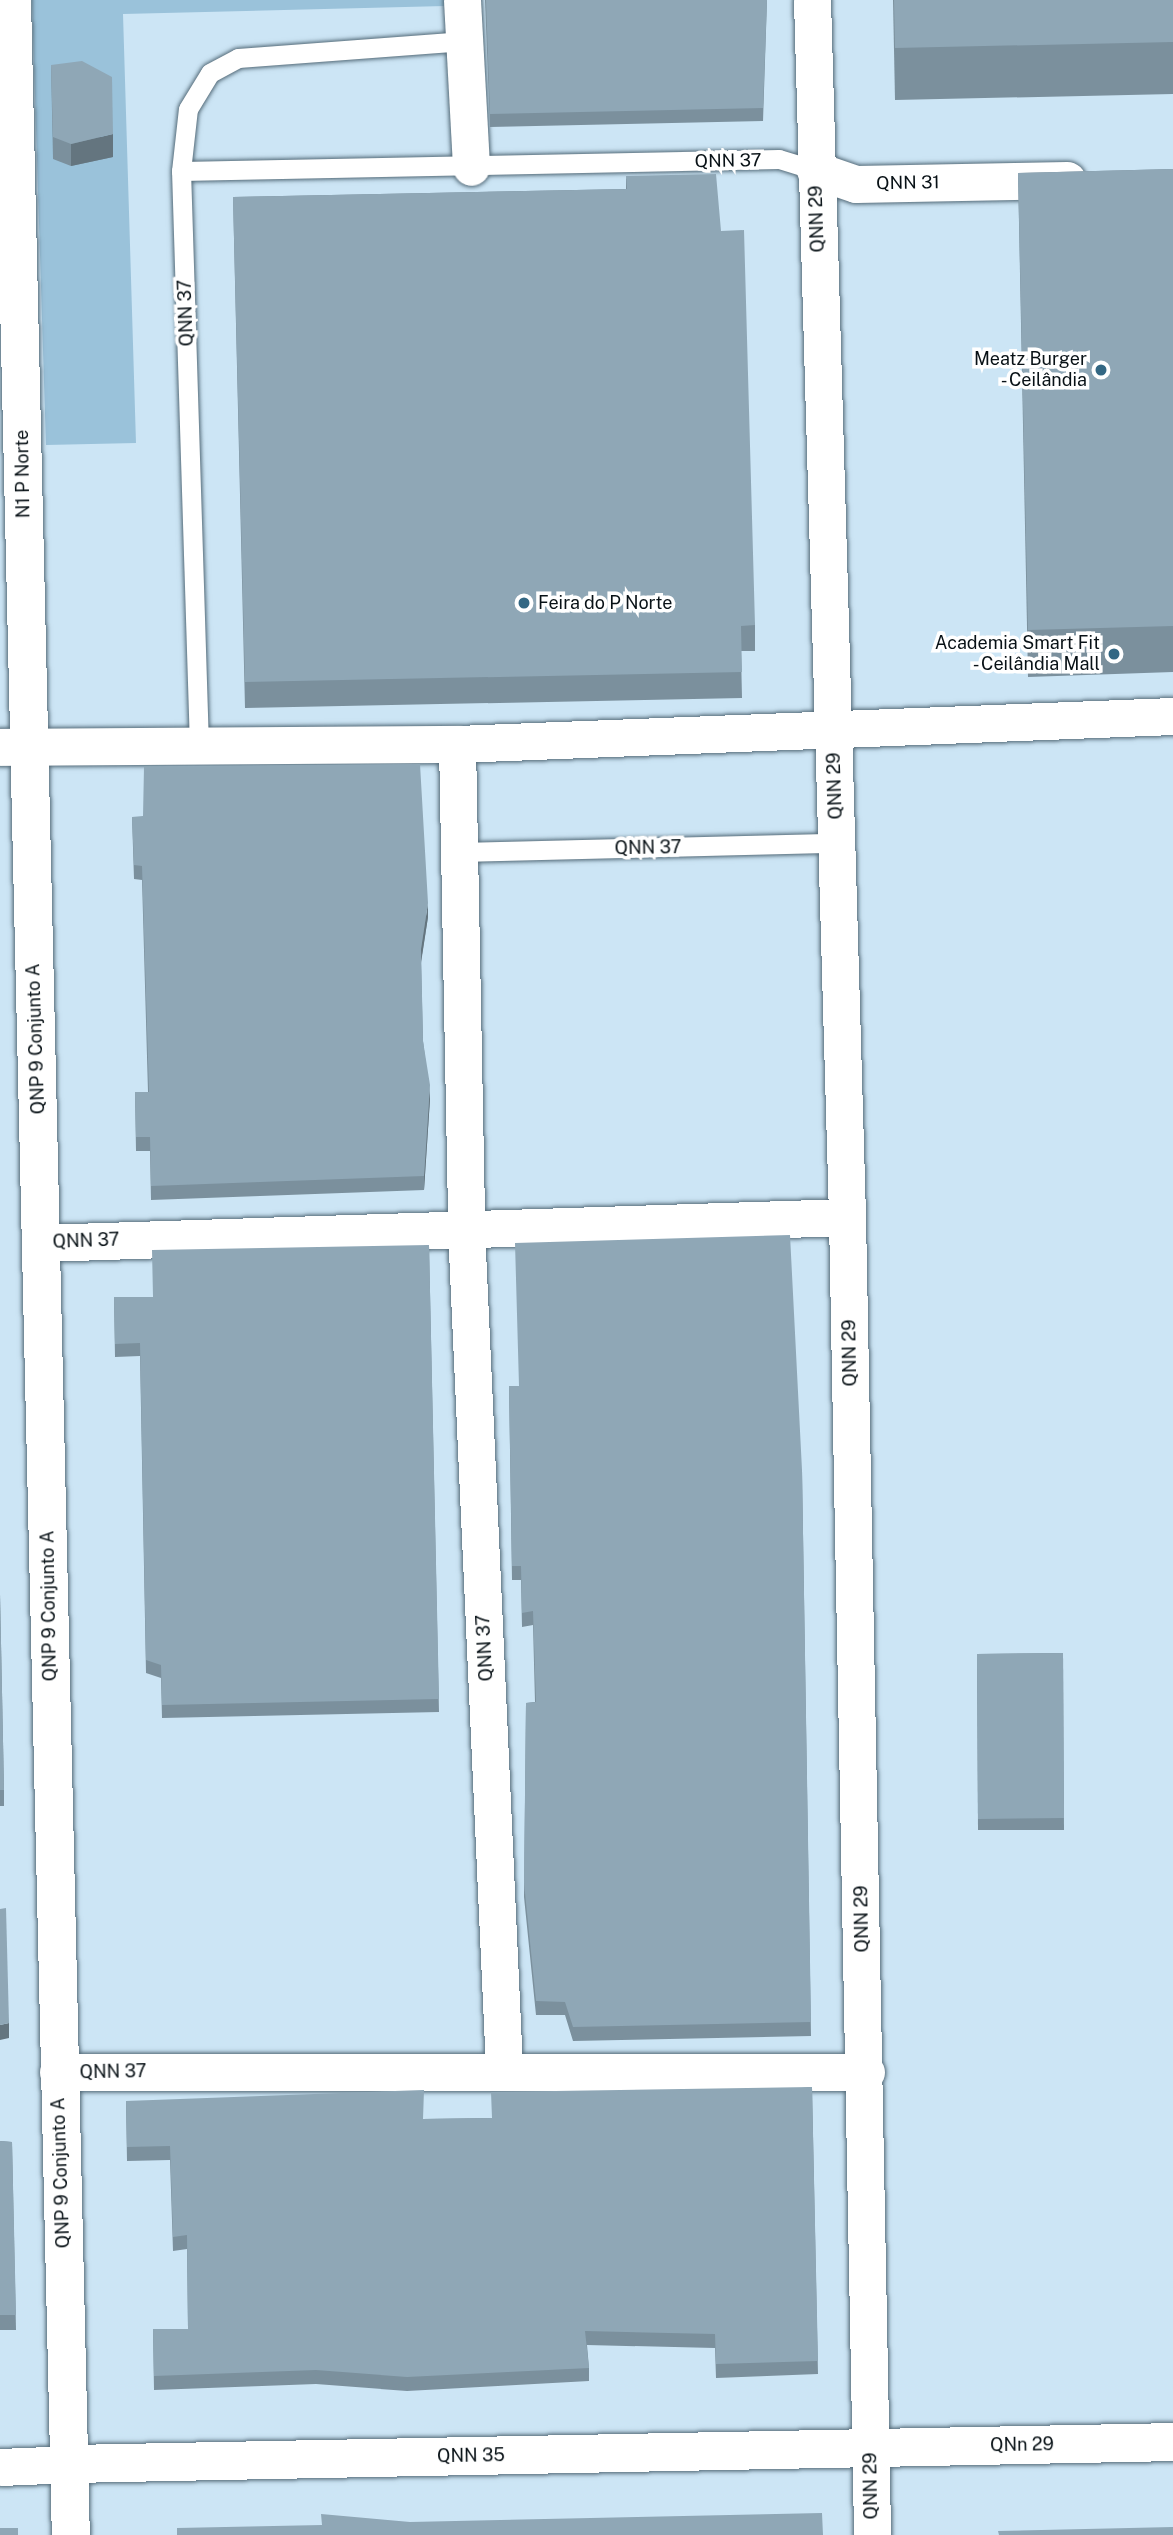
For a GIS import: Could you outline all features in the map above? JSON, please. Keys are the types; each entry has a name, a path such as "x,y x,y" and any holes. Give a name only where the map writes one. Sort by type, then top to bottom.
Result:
{"street":[{"name":"N1 P Norte","path":"12,0 9,201 14,747"},
{"path":"462,0 471,167"},
{"path":"812,0 815,170"},
{"name":"QNN 31","path":"815,170 856,184 1104,179"},
{"name":"QNN 29","path":"815,170 847,1217 866,2072 872,2535"},
{"path":"14,747 457,744 1173,716"},
{"name":"QNN 37","path":"457,744 466,1228 505,2068"},
{"name":"QNP 9 Conjunto A","path":"14,747 41,1242 58,2073 71,2535"},
{"name":"QNN 37","path":"41,1242 847,1217"},
{"name":"QNN 37","path":"58,2073 505,2068 866,2072"},
{"name":"QNn 29","path":"871,2447 1173,2442"},
{"name":"QNN 35","path":"71,2464 871,2447"},
{"path":"0,2467 71,2464"}],"lane":[{"path":"181,171 196,88 238,58 464,40"},
{"name":"QNN 37","path":"199,746 181,171 779,159 815,170"},
{"name":"QNN 37","path":"459,852 837,843"}],"shaded area":[{"path":"32,0 444,0 445,6 123,14 136,443 46,445"}],"building":[{"path":"486,0 767,0 763,108 490,114"},
{"path":"894,0 1173,0 1173,42 895,48"},
{"path":"82,61 112,77 113,134 71,144 53,137 51,65"},
{"path":"1173,169 1173,626 1028,630 1018,173"},
{"path":"716,174 721,231 744,230 755,625 741,626 742,672 245,682 233,197 627,189 626,176"},
{"path":"420,764 428,903 421,949 423,1041 430,1085 424,1176 151,1186 150,1137 136,1137 135,1092 149,1092 142,866 134,865 132,817 143,816 144,767"},
{"path":"790,1235 802,1470 811,2022 573,2027 565,2002 536,2001 524,1883 526,1703 536,1702 533,1611 522,1613 521,1566 512,1566 509,1386 519,1386 515,1243"},
{"path":"429,1245 439,1699 162,1705 161,1665 146,1660 140,1343 115,1344 114,1297 153,1297 152,1250"},
{"path":"0,1594 4,1790 0,1790"},
{"path":"1063,1653 1064,1818 978,1819 977,1654"},
{"path":"6,1908 9,2023 0,2025 0,1909"},
{"path":"812,2087 818,2361 716,2364 715,2334 585,2331 589,2368 407,2377 316,2370 154,2376 153,2329 188,2329 187,2235 173,2237 170,2146 127,2147 126,2101 424,2090 423,2119 492,2118 491,2092"},
{"path":"0,2141 12,2142 16,2315 0,2315"},
{"path":"822,2513 823,2535 177,2535 177,2528 322,2525 321,2514 410,2522"},
{"path":"1173,2527 1173,2535 999,2535 998,2531"},
{"path":"0,2528 18,2528 18,2535 0,2535"}],"place":[{"name":"Meatz Burger - Ceilândia","path":"1101,370"},
{"name":"Feira do P Norte","path":"524,603"},
{"name":"Academia Smart Fit - Ceilândia Mall","path":"1114,654"}]}
